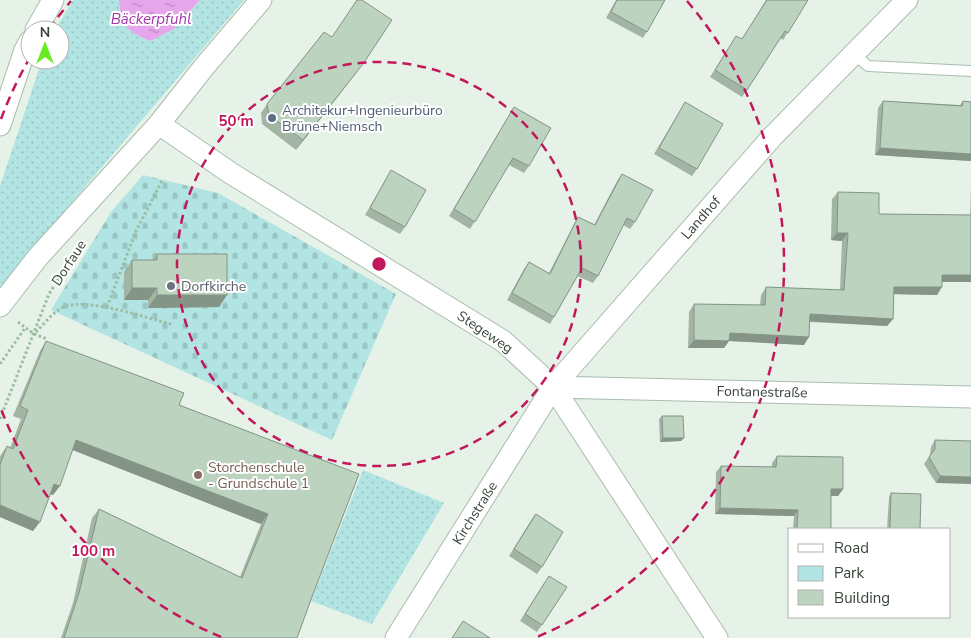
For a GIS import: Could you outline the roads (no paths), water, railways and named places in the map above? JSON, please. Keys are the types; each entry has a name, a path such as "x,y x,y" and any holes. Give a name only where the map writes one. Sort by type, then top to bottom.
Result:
{"street":[{"path":"42,20 53,0"},
{"name":"Dorfaue","path":"0,306 38,257 158,124 261,0"},
{"name":"Landhof","path":"554,387 772,137 907,0"},
{"path":"0,125 20,65"},
{"name":"Stegeweg","path":"158,124 241,179 503,341 554,387 717,638"},
{"name":"Fontanestraße","path":"554,387 971,397"},
{"name":"Kirchstraße","path":"396,638 554,387"}],"lane":[{"path":"854,54 868,66 971,71"}],"water":[{"name":"Bäckerpfuhl","path":"119,0 200,0 174,29 150,41 126,27 121,16"}],"place":[{"name":"Architekur+Ingenieurbüro Brüne+Niemsch","path":"272,118"},
{"name":"Dorfkirche","path":"171,286"},
{"name":"Storchenschule - Grundschule 1","path":"198,475"}]}
